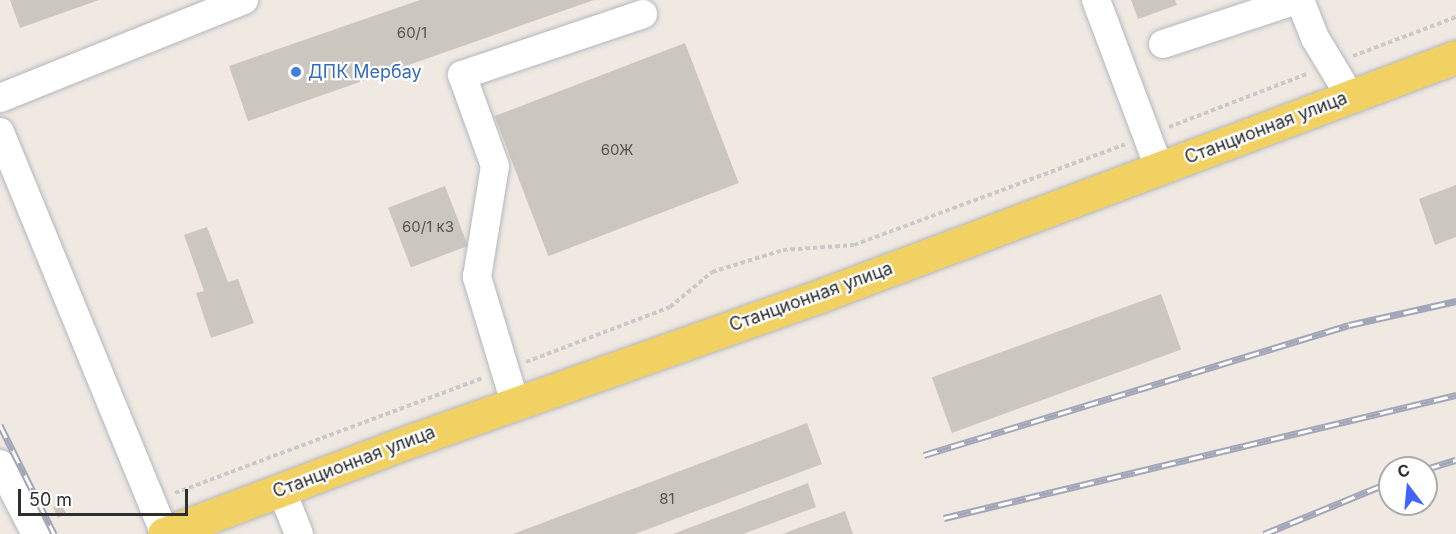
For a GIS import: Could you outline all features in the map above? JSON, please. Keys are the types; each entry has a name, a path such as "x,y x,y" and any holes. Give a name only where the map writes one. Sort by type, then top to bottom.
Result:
{"main road":[{"name":"Станционная улица","path":"165,534 515,403 825,294 1456,57"}],"street":[{"path":"0,98 244,0"},
{"path":"1096,0 1159,168"},
{"path":"1164,44 1299,0 1331,65 1350,96"},
{"path":"515,403 477,277 495,166 462,75 643,14"},
{"path":"0,132 165,534"},
{"path":"0,464 36,534"},
{"path":"281,489 299,534"}],"path":[{"path":"152,501 669,307 712,272 783,250 854,245 1456,17"}],"building":[{"path":"10,0 99,0 20,28"},
{"path":"420,0 594,0 248,121 229,66"},
{"path":"1131,0 1175,0 1177,5 1138,19"},
{"path":"685,43 739,183 548,256 495,116"},
{"path":"1456,185 1456,237 1435,245 1419,199"},
{"path":"445,186 468,246 411,268 388,208"},
{"path":"207,227 228,282 238,279 254,323 211,338 196,293 204,291 184,235"},
{"path":"1161,294 1181,349 952,433 932,377"},
{"path":"807,423 822,464 635,534 513,534"},
{"path":"808,483 816,507 743,534 673,534"},
{"path":"61,504 66,513 58,518 53,507"},
{"path":"845,511 853,534 782,534"}],"railway":[{"path":"924,455 1349,325 1456,301"},
{"path":"944,518 1456,395"},
{"path":"0,425 54,534"},
{"path":"1438,465 1456,460"},
{"path":"1264,534 1378,487"}],"place":[{"name":"ДПК Мербау","path":"296,72"}]}
